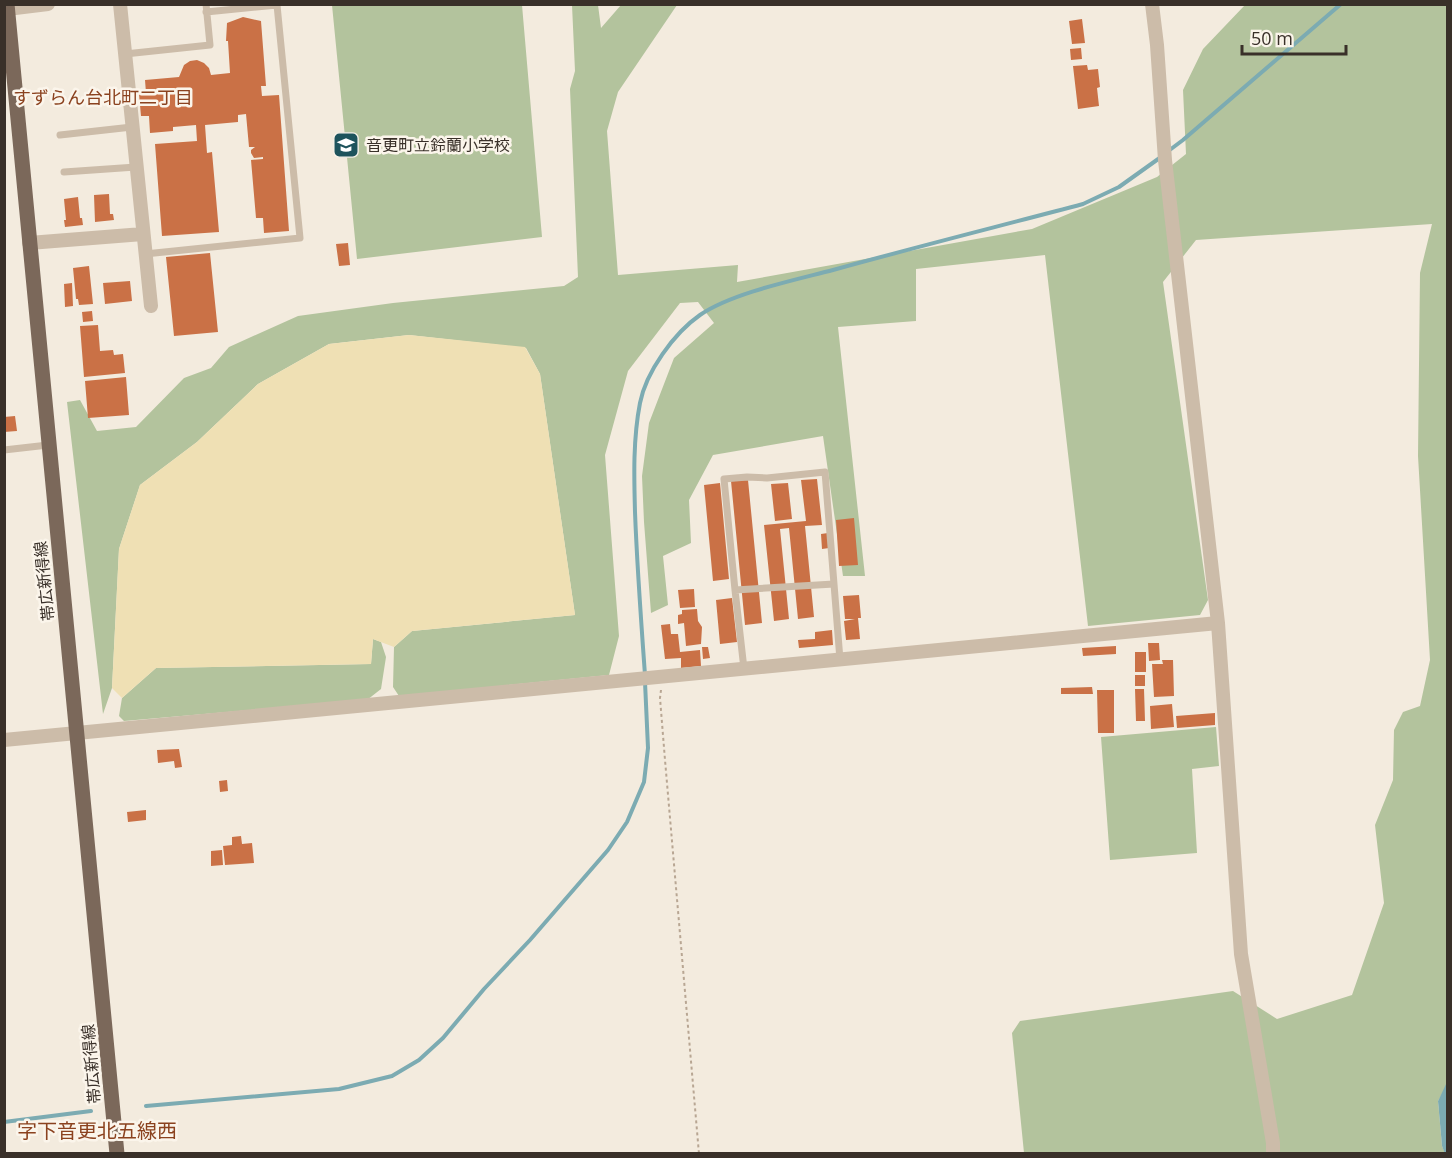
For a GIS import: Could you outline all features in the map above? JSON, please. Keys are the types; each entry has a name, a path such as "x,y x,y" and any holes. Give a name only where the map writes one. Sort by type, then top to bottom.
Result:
{"main road":[{"name":"帯広新得線","path":"7,7 117,1154"}],"street":[{"path":"7,7 48,4"},
{"path":"120,4 151,306"},
{"path":"1152,4 1165,160 1218,623 1242,954 1273,1154"},
{"path":"29,243 143,234"},
{"path":"4,740 1218,623"}],"lane":[{"path":"125,54 210,45 206,8 277,5 300,238 145,254"},
{"path":"60,135 132,127"},
{"path":"64,172 136,166"},
{"path":"4,450 48,445"},
{"path":"744,669 724,479 767,478 825,472 840,660"},
{"path":"735,590 834,584"}],"path":[{"path":"659,677 699,1154"}],"green space":[{"path":"332,5 522,5 542,237 357,259"},
{"path":"572,5 598,5 601,28 621,5 677,5 618,92 607,131 618,275 738,265 737,282 1032,229 1157,177 1186,154 1183,90 1203,49 1245,5 1447,5 1448,1082 1438,1101 1442,1146 1445,1153 1024,1153 1012,1033 1020,1021 1233,991 1277,1019 1352,995 1384,903 1375,825 1393,780 1394,730 1403,712 1420,706 1430,660 1418,456 1420,273 1432,224 1196,240 1163,282 1208,600 1200,615 1088,626 1045,255 916,269 916,321 838,327 865,576 843,576 823,436 713,455 689,500 691,543 663,556 668,605 651,613 642,476 649,423 674,358 714,323 698,302 680,303 628,371 605,455 619,636 609,675 399,696 393,687 394,647 412,631 575,615 540,374 526,348 409,335 329,344 258,384 197,442 140,485 119,549 112,688 103,714 67,402 80,400 97,431 136,427 184,378 211,368 229,347 298,316 393,303 564,286 578,277 570,89 575,71"},
{"path":"373,639 381,642 386,657 381,689 367,700 124,721 119,716 122,698 156,668 371,664"},
{"path":"1216,727 1219,766 1192,769 1197,853 1110,860 1101,737"}],"sand":[{"path":"409,335 525,347 540,374 575,615 412,631 394,647 373,639 371,664 156,668 122,698 112,688 119,549 140,485 197,442 258,384 329,344"}],"water":[{"path":"1447,1082 1448,1153 1445,1154 1442,1146 1438,1101"}],"building":[{"path":"243,17 261,21 266,86 261,86 262,96 279,95 289,231 264,233 263,218 256,218 251,160 263,159 263,157 254,158 251,153 255,147 249,147 246,114 238,115 238,122 205,125 207,153 212,152 219,232 162,236 155,144 197,141 196,125 173,127 173,131 150,133 149,116 141,116 139,94 146,93 145,80 179,77 184,65 190,61 197,60 204,63 211,75 230,73 228,41 226,41 227,23"},
{"path":"1082,19 1085,43 1072,44 1069,21"},
{"path":"1081,48 1082,59 1071,60 1070,49"},
{"path":"1087,65 1088,70 1098,69 1099,106 1078,109 1073,66"},
{"path":"109,194 110,214 113,214 114,220 95,222 94,195"},
{"path":"78,197 83,225 65,227 64,199"},
{"path":"348,243 350,265 339,266 336,244"},
{"path":"210,253 218,332 174,336 166,257"},
{"path":"89,266 93,304 79,305 76,299 73,268"},
{"path":"130,281 132,301 105,304 103,283"},
{"path":"72,283 73,306 65,307 64,284"},
{"path":"92,311 93,321 83,322 82,312"},
{"path":"98,325 100,351 113,350 114,355 123,354 125,373 84,377 80,326"},
{"path":"126,377 129,415 88,418 85,381"},
{"path":"15,416 17,431 4,432 4,417"},
{"path":"817,479 822,525 805,526 814,617 798,619 789,528 780,529 789,619 774,621 764,525 806,521 801,480"},
{"path":"748,480 762,623 745,625 731,481"},
{"path":"720,483 729,579 713,581 704,485"},
{"path":"788,483 792,519 775,521 771,484"},
{"path":"854,518 858,565 839,566 836,520"},
{"path":"828,533 829,548 822,549 821,534"},
{"path":"694,589 695,607 680,608 678,590"},
{"path":"859,595 860,639 846,640 844,621 855,619 845,619 843,596"},
{"path":"732,598 737,642 720,644 716,600"},
{"path":"697,609 698,621 702,627 701,644 686,646 684,623 678,624 678,615 682,614 682,610"},
{"path":"670,624 671,634 678,634 680,652 700,650 701,666 681,668 681,658 665,659 661,625"},
{"path":"832,630 833,645 799,648 798,640 815,639 815,632"},
{"path":"1148,643 1159,643 1160,660 1149,661"},
{"path":"1116,646 1116,654 1083,656 1082,648"},
{"path":"702,647 708,647 710,658 703,659"},
{"path":"1135,652 1146,652 1146,672 1135,672"},
{"path":"1162,660 1173,660 1174,696 1154,697 1152,664 1163,664"},
{"path":"1135,675 1145,675 1145,686 1135,686"},
{"path":"1092,687 1093,694 1061,694 1061,688"},
{"path":"1135,689 1144,689 1145,721 1136,721"},
{"path":"1097,690 1114,690 1114,733 1098,733"},
{"path":"1172,704 1174,727 1151,729 1150,706"},
{"path":"1215,713 1215,725 1177,728 1176,716"},
{"path":"179,749 182,767 175,768 174,761 158,763 157,750"},
{"path":"227,780 228,791 220,792 219,781"},
{"path":"146,810 146,820 128,822 127,812"},
{"path":"241,836 242,844 252,843 254,863 225,865 223,846 232,845 232,837"},
{"path":"222,850 223,865 211,866 211,851"}],"waterway":[{"path":"1167,152 1341,4"},
{"path":"645,675 635,512 636,430 640,403 648,379 662,354 680,332 713,307 746,294 1083,204 1119,187 1161,157"},
{"path":"146,1106 339,1089 392,1076 419,1060 443,1038 484,989 530,940 608,850 627,822 644,782 648,748 645,682"},
{"path":"4,1122 91,1111"}],"place":[{"name":"音更町立鈴蘭小学校","path":"346,145"}],"district":[{"name":"すずらん台北町二丁目","path":"103,98"},
{"name":"字下音更北五線西","path":"97,1131"}]}
